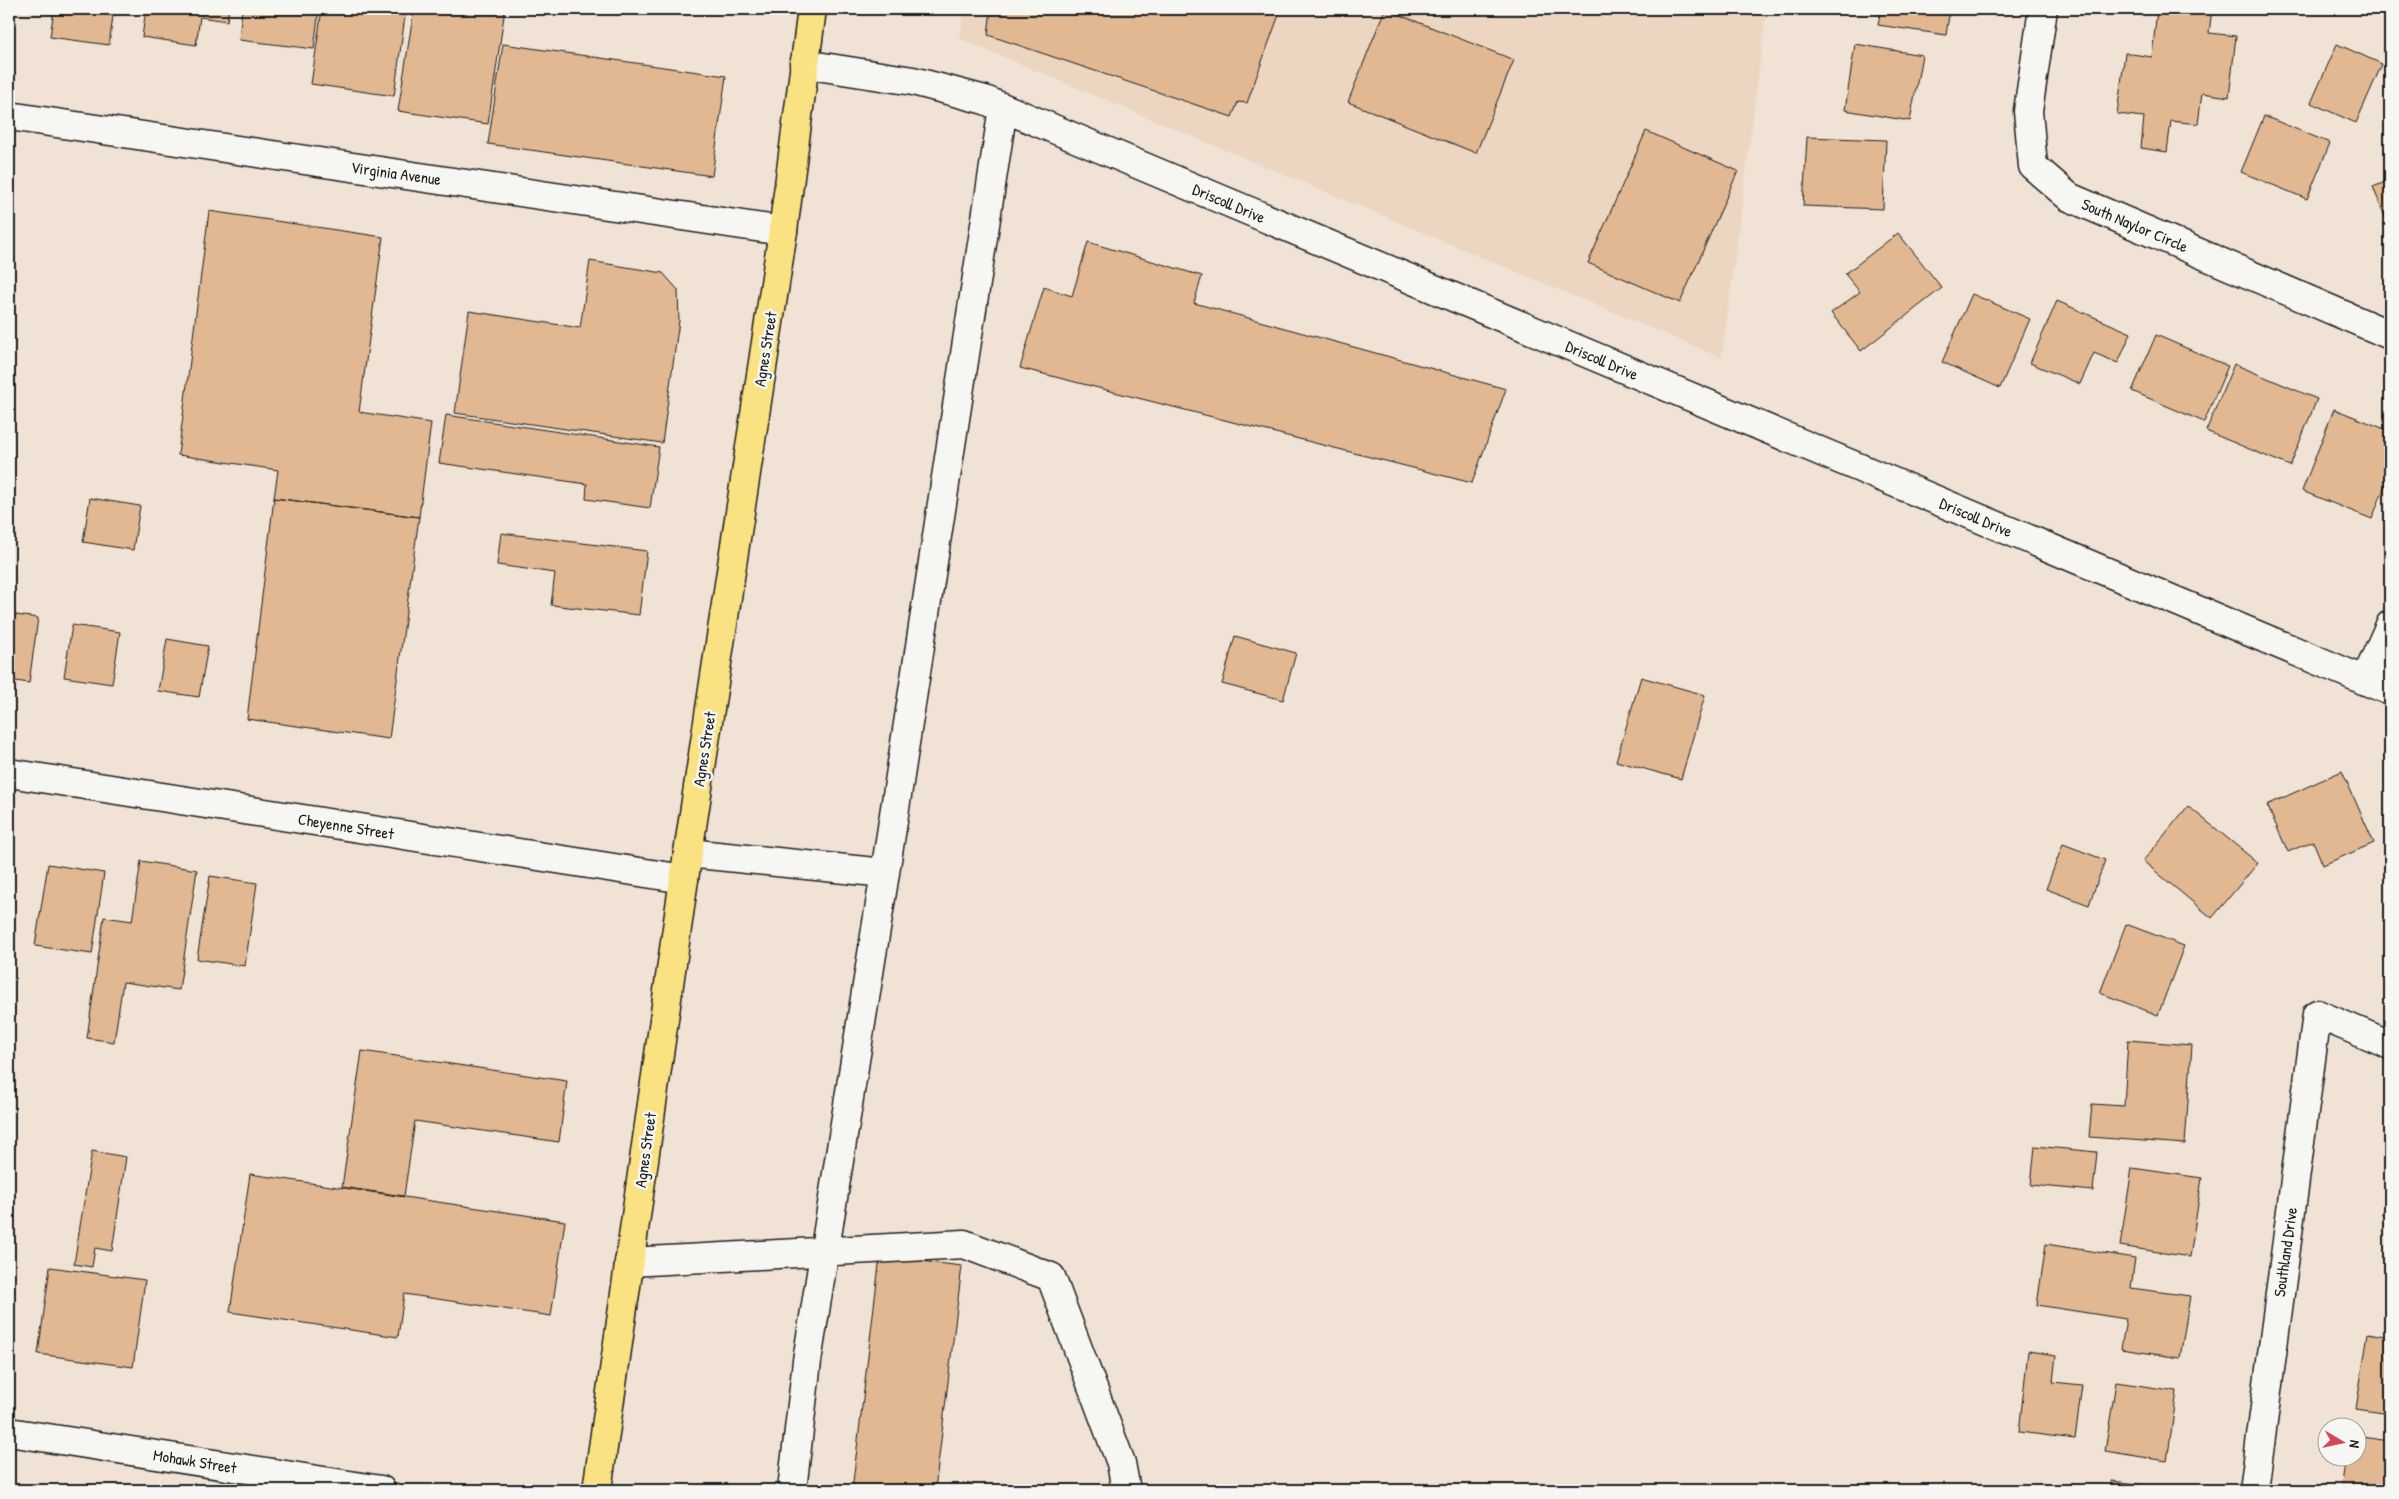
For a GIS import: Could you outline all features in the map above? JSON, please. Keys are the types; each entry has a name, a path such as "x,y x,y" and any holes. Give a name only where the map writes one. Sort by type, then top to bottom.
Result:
{"main road":[{"name":"Agnes Street","path":"596,1490 686,866 783,231 812,9"}],"street":[{"name":"South Naylor Circle","path":"2043,9 2028,111 2033,166 2070,197 2390,335"},
{"name":"Driscoll Drive","path":"804,64 913,81 985,100 2390,691"},
{"path":"792,1490 808,1361 1003,108"},
{"name":"Virginia Avenue","path":"9,116 783,231"},
{"path":"2365,681 2390,625"},
{"name":"Cheyenne Street","path":"9,773 686,866 885,873"},
{"name":"Southland Drive","path":"2254,1490 2317,1014 2390,1045"},
{"path":"629,1262 964,1244 1051,1277 1121,1463 1126,1490"},
{"name":"Mohawk Street","path":"9,1432 381,1490"}],"shaded area":[{"path":"964,9 1767,9 1722,358 960,39"}],"building":[{"path":"54,9 114,9 109,45 50,37"},
{"path":"146,9 229,9 227,21 200,17 196,45 142,37"},
{"path":"242,9 319,9 314,49 239,40"},
{"path":"322,9 406,9 394,96 311,84"},
{"path":"414,9 505,9 488,124 398,111"},
{"path":"991,9 1281,9 1247,103 1238,102 1232,117 988,35"},
{"path":"1385,9 1514,60 1476,153 1348,102"},
{"path":"1881,9 1950,9 1946,35 1878,25"},
{"path":"2157,9 2212,9 2209,33 2236,36 2229,97 2202,93 2198,124 2171,121 2167,152 2141,148 2144,117 2117,114 2125,53 2152,57"},
{"path":"503,44 726,76 712,176 488,144"},
{"path":"1855,44 1922,55 1910,121 1845,110"},
{"path":"2337,44 2382,64 2356,123 2311,103"},
{"path":"2264,116 2330,143 2307,199 2241,172"},
{"path":"1646,131 1738,171 1680,303 1588,263"},
{"path":"1807,137 1886,140 1883,209 1803,206"},
{"path":"2390,180 2390,229 2373,187"},
{"path":"209,211 383,237 359,412 431,423 419,517 274,498 278,470 178,455"},
{"path":"1898,233 1942,288 1861,351 1831,313 1860,292 1845,274"},
{"path":"1088,242 1202,276 1194,303 1506,389 1472,483 1020,368 1044,287 1072,296"},
{"path":"590,261 663,273 678,290 679,321 662,443 455,413 469,311 580,328"},
{"path":"1972,294 2030,319 2000,388 1942,362"},
{"path":"2057,301 2131,333 2118,363 2094,353 2080,384 2030,363"},
{"path":"2156,335 2228,366 2204,422 2132,391"},
{"path":"2234,364 2317,399 2290,466 2206,431"},
{"path":"2334,409 2390,431 2390,472 2372,519 2302,491"},
{"path":"446,415 659,447 650,508 586,499 587,484 439,463"},
{"path":"90,498 140,506 133,550 83,542"},
{"path":"274,498 419,517 389,739 247,719"},
{"path":"501,533 647,551 639,615 551,605 555,573 497,565"},
{"path":"9,614 38,618 29,683 9,680"},
{"path":"72,625 120,632 112,684 64,677"},
{"path":"1235,636 1296,653 1283,700 1222,684"},
{"path":"167,639 208,646 199,697 158,691"},
{"path":"1641,677 1705,695 1681,779 1616,761"},
{"path":"2342,771 2374,843 2323,865 2313,841 2288,852 2267,805"},
{"path":"2188,806 2258,863 2212,918 2143,861"},
{"path":"2063,844 2105,860 2089,905 2046,889"},
{"path":"141,861 197,870 179,990 123,982 114,1042 87,1038 104,917 132,921"},
{"path":"48,864 104,873 92,954 35,946"},
{"path":"210,876 257,883 245,966 197,959"},
{"path":"2126,924 2184,946 2158,1015 2100,993"},
{"path":"2128,1040 2192,1045 2185,1144 2089,1137 2092,1104 2124,1106"},
{"path":"362,1051 567,1081 559,1142 415,1121 404,1196 342,1187"},
{"path":"2035,1146 2097,1152 2093,1191 2031,1185"},
{"path":"92,1151 126,1157 112,1251 95,1248 92,1267 74,1264"},
{"path":"2132,1168 2202,1178 2190,1257 2120,1246"},
{"path":"250,1174 565,1221 551,1316 404,1294 398,1337 230,1312"},
{"path":"2390,1195 2390,1218 2382,1214"},
{"path":"2046,1244 2135,1258 2131,1288 2190,1296 2180,1358 2121,1349 2126,1319 2037,1305"},
{"path":"880,1256 962,1266 935,1490 852,1490"},
{"path":"50,1267 145,1280 133,1367 38,1354"},
{"path":"2368,1333 2390,1337 2390,1414 2356,1409"},
{"path":"2028,1351 2056,1355 2053,1382 2082,1385 2075,1439 2019,1432"},
{"path":"2116,1382 2177,1391 2167,1461 2105,1451"},
{"path":"2366,1437 2390,1441 2390,1490 2341,1490 2345,1466 2366,1466"},
{"path":"2112,1481 2169,1488 2168,1490 2111,1490"}]}
